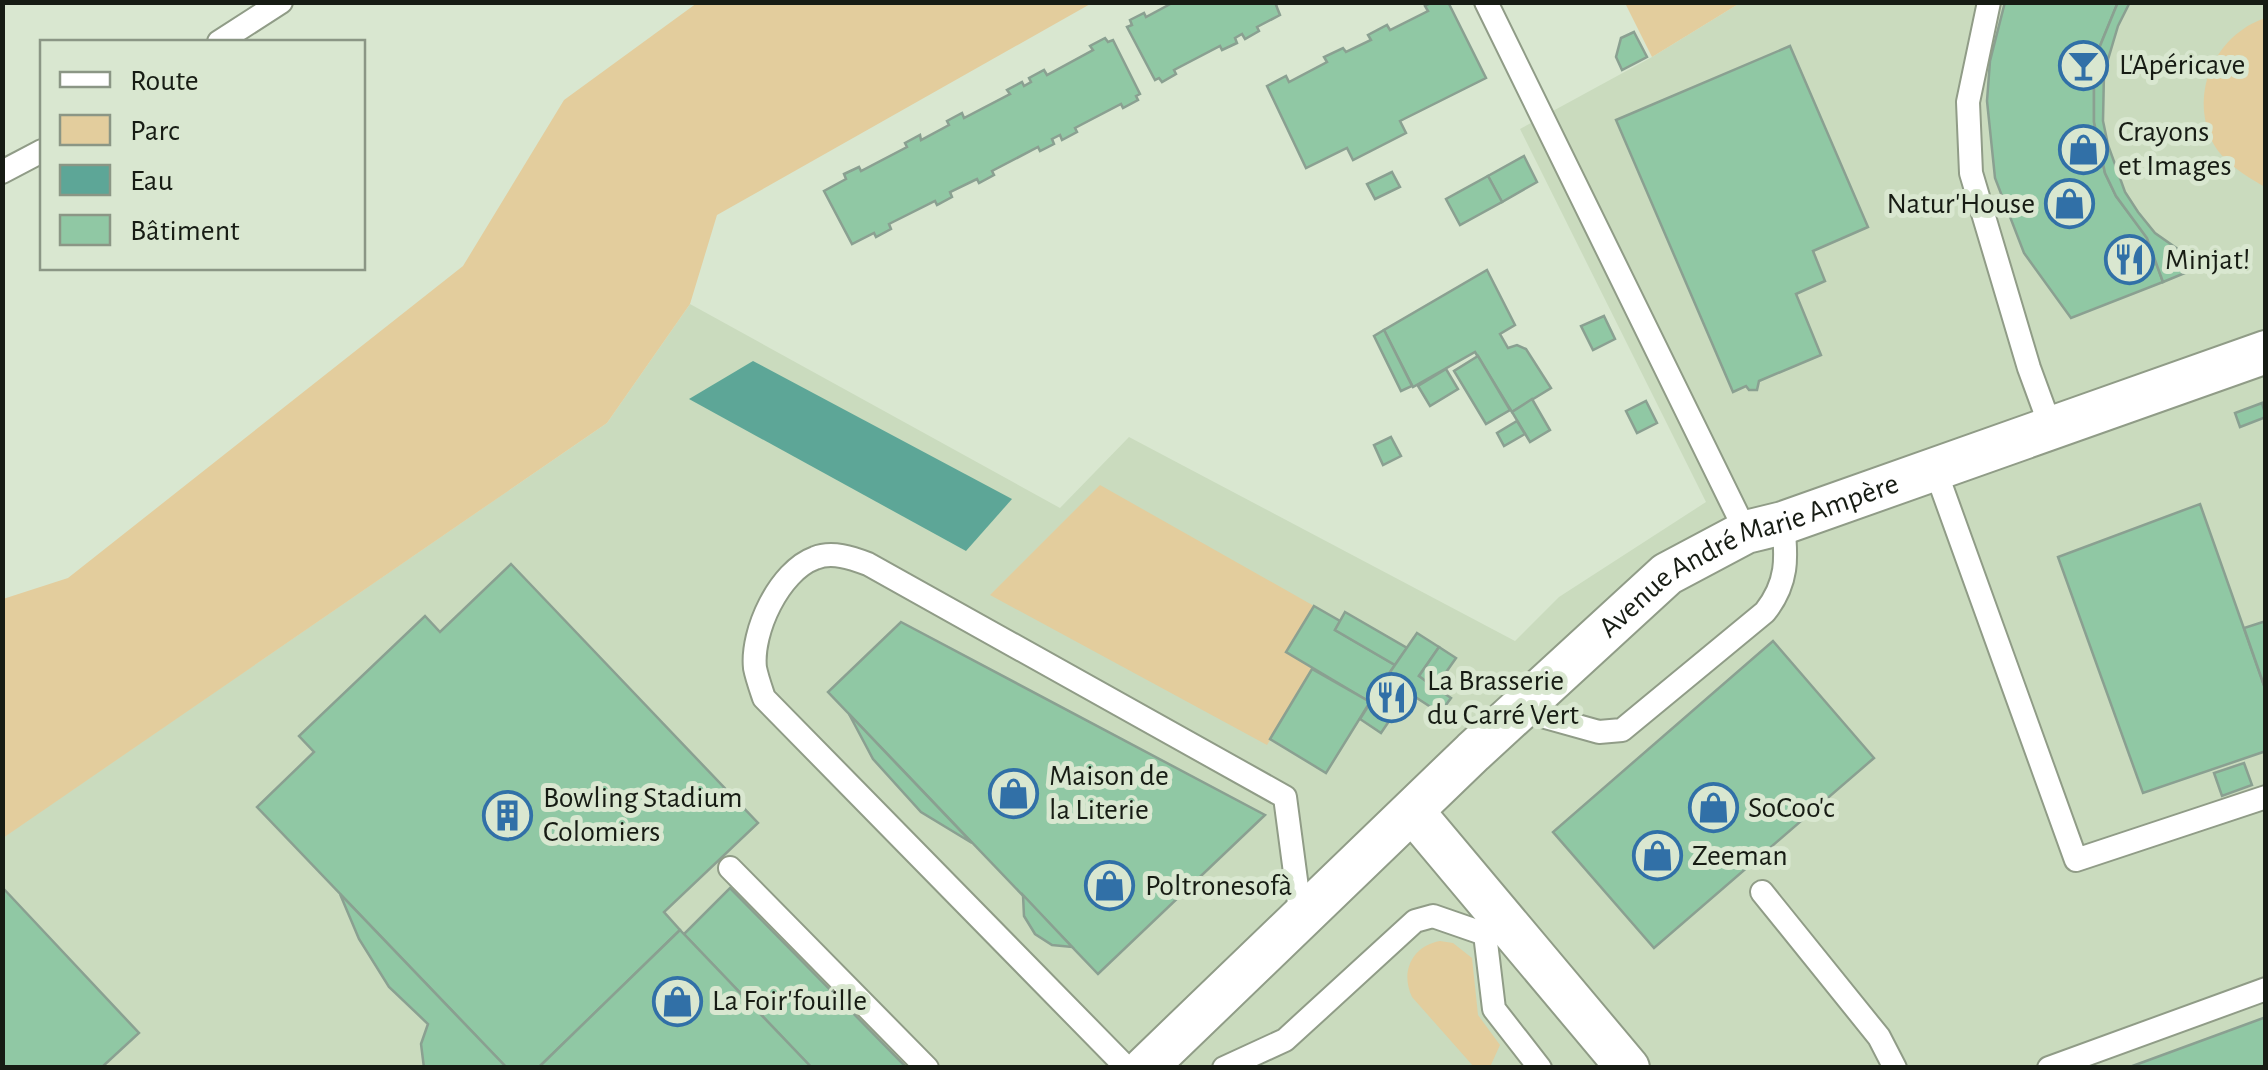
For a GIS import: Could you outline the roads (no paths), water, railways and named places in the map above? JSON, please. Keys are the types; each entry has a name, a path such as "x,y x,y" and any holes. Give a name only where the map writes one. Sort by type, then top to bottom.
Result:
{"street":[{"name":"Avenue André Marie Ampère","path":"1144,1068 1666,574 1764,528 2266,352"},
{"path":"1413,812 1494,926 1628,1068"}],"lane":[{"path":"222,40 281,2"},
{"path":"1486,2 1764,528 1787,561 1780,594 1766,612 1622,730 1599,732 1520,710"},
{"path":"1989,2 1968,102 1972,172 2029,368 2051,428"},
{"path":"2,172 40,152"},
{"path":"1935,469 2076,860 2266,797"},
{"path":"1127,1068 764,698 755,667 758,631 773,598 793,573 815,558 842,555 868,564 1284,798 1300,918"},
{"path":"730,868 928,1068"},
{"path":"1762,892 1879,1037 1894,1067"},
{"path":"1224,1068 1285,1040 1416,921 1433,916 1494,926 1494,1009 1540,1068"},
{"path":"2056,1065 2266,990"}],"water":[{"path":"753,361 1012,499 966,551 689,399"}],"place":[{"name":"L'Apéricave","path":"2084,65"},
{"name":"Crayons et Images","path":"2083,149"},
{"name":"Natur'House","path":"2070,204"},
{"name":"Minjat!","path":"2130,260"},
{"name":"La Brasserie du Carré Vert","path":"1392,698"},
{"name":"Maison de la Literie","path":"1014,793"},
{"name":"SoCoo'c","path":"1713,808"},
{"name":"Bowling Stadium Colomiers","path":"508,815"},
{"name":"Zeeman","path":"1657,856"},
{"name":"Poltronesofà","path":"1110,886"},
{"name":"La Foir'fouille","path":"677,1001"}]}
